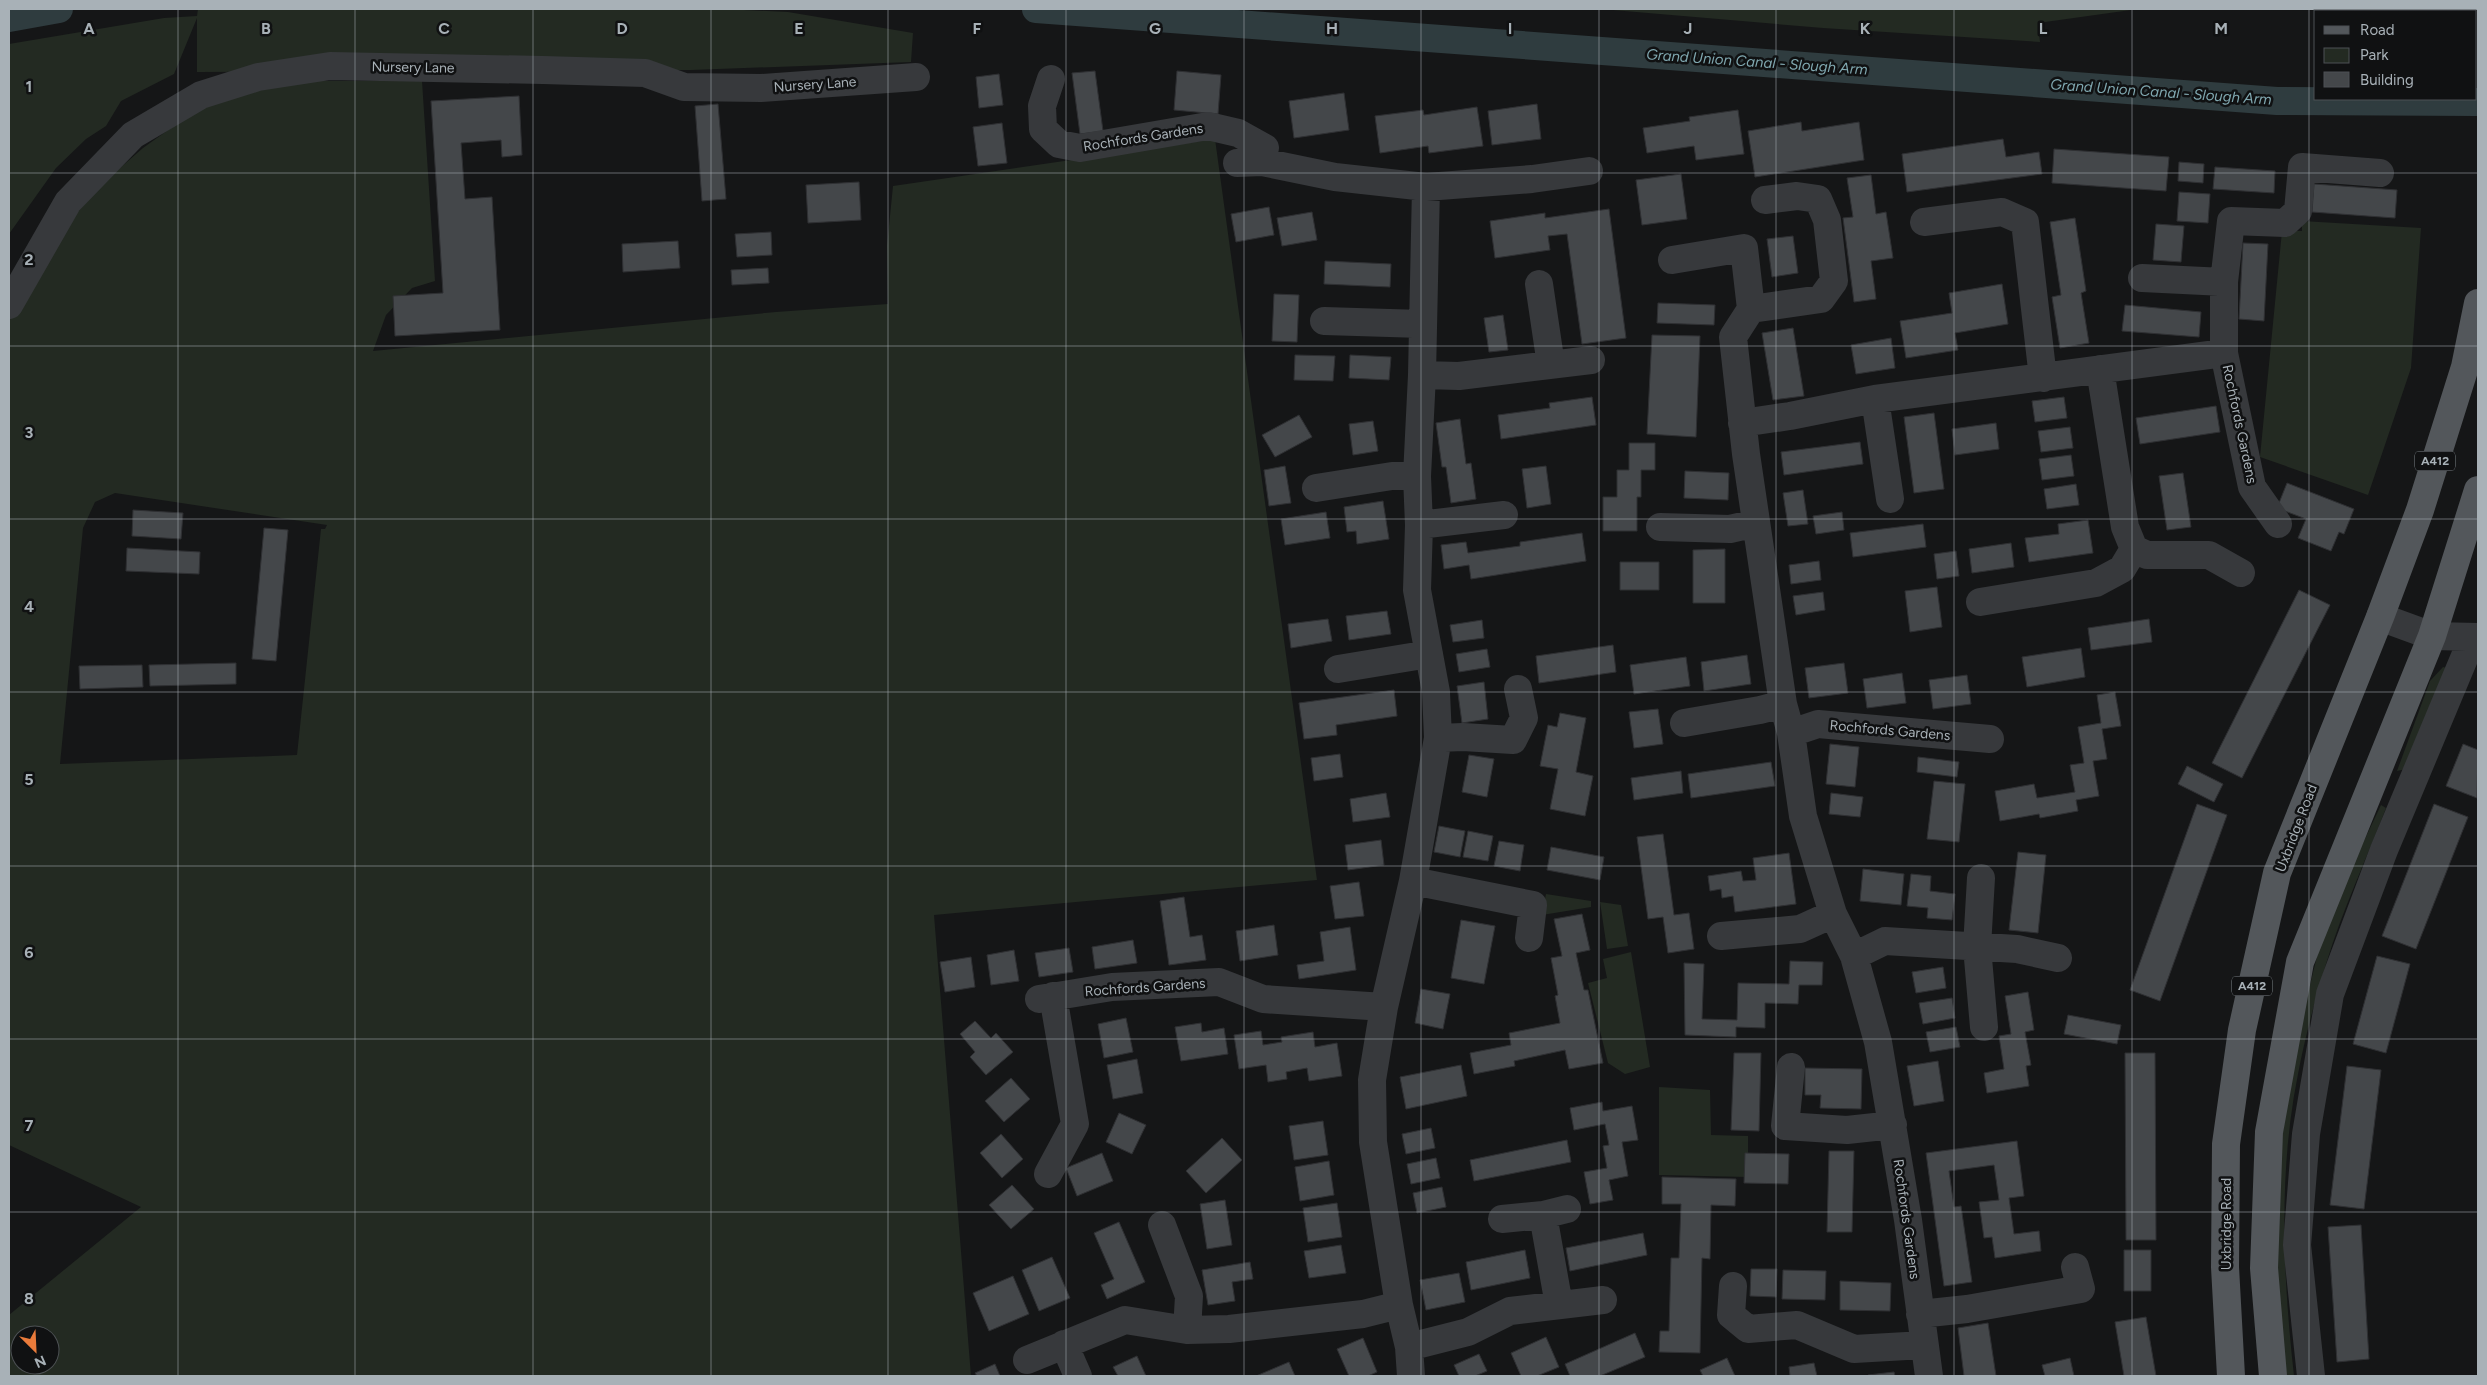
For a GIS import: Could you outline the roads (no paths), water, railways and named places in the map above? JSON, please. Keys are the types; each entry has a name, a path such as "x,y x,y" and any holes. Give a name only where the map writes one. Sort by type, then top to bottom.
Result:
{"main road":[{"name":"Uxbridge Road","path":"2231,1376 2225,1267 2226,1144 2242,1030 2278,873 2380,617 2420,510 2466,367 2478,302"},
{"path":"2273,1376 2264,1268 2269,1132 2300,962 2432,636 2478,490"}],"street":[{"name":"Nursery Lane","path":"9,305 68,202 134,135 201,95 258,77 330,66 542,70 645,73 684,87 761,88 916,77"},
{"name":"Rochfords Gardens","path":"1051,79 1042,106 1042,129 1059,144 1080,148 1208,126 1238,133 1258,151 1335,177 1426,187 1532,179 1589,171"},
{"path":"2224,353 2224,282 2231,221 2285,223 2298,211 2302,167 2380,173"},
{"path":"1411,1376 1409,1347 1399,1306 1373,1142 1372,1080 1384,1007 1414,881 1438,738 1436,692 1417,590 1419,525 1417,476 1422,375 1426,187"},
{"path":"1672,260 1744,248 1751,309 1821,299 1834,281 1827,220 1818,200 1797,196 1765,200"},
{"path":"1924,222 2002,212 2025,222 2043,378"},
{"path":"2142,278 2224,282"},
{"path":"1539,284 1551,365"},
{"name":"Rochfords Gardens","path":"1751,309 1733,337 1742,423 1783,704 1791,733 1803,816 1833,914 1854,956 1878,1042 1893,1125 1929,1376"},
{"path":"1324,321 1422,324"},
{"name":"Rochfords Gardens","path":"1742,423 1790,416 1875,399 2224,353 2252,487 2278,524"},
{"path":"1422,375 1459,376 1591,360"},
{"path":"2100,369 2125,527 2134,549 2147,555 2209,555 2241,574"},
{"path":"1875,399 1890,500"},
{"path":"1316,488 1392,476 1417,476"},
{"path":"1419,525 1504,515"},
{"path":"1660,527 1730,529 1756,523"},
{"path":"1980,602 2096,583 2122,569 2134,549"},
{"path":"2311,1376 2297,1245 2306,1134 2330,994 2384,850 2475,637 2432,636 2380,617"},
{"path":"1338,669 1429,654"},
{"path":"1438,738 1463,737 1513,740 1524,718 1518,689"},
{"path":"1684,723 1760,710 1783,704"},
{"name":"Rochfords Gardens","path":"1791,733 1818,724 1990,739"},
{"path":"1981,878 1977,947 1984,1027"},
{"path":"1414,881 1533,904 1529,938"},
{"path":"1721,936 1800,929 1833,914"},
{"path":"1854,956 1885,941 2017,949 2058,958"},
{"name":"Rochfords Gardens","path":"1048,1174 1075,1124 1046,997 1112,986 1219,982 1263,999 1384,1007"},
{"path":"1791,1067 1785,1126 1847,1130 1893,1125"},
{"path":"1502,1219 1555,1212 1559,1305"},
{"path":"1162,1225 1189,1296 1187,1330"},
{"path":"1920,1314 1966,1309 2081,1289 2076,1267"},
{"path":"1733,1286 1730,1315 1748,1329 1797,1325 1854,1349 1924,1345"},
{"path":"1409,1347 1468,1332 1510,1311 1603,1300"},
{"path":"1026,1360 1125,1320 1187,1330 1229,1329 1363,1314 1399,1306"},
{"path":"1064,1344 1078,1376"}],"waterway":[{"name":"Grand Union Canal - Slough Arm","path":"9,18 59,9"},
{"name":"Grand Union Canal - Slough Arm","path":"1036,9 2277,101 2478,102"}]}
